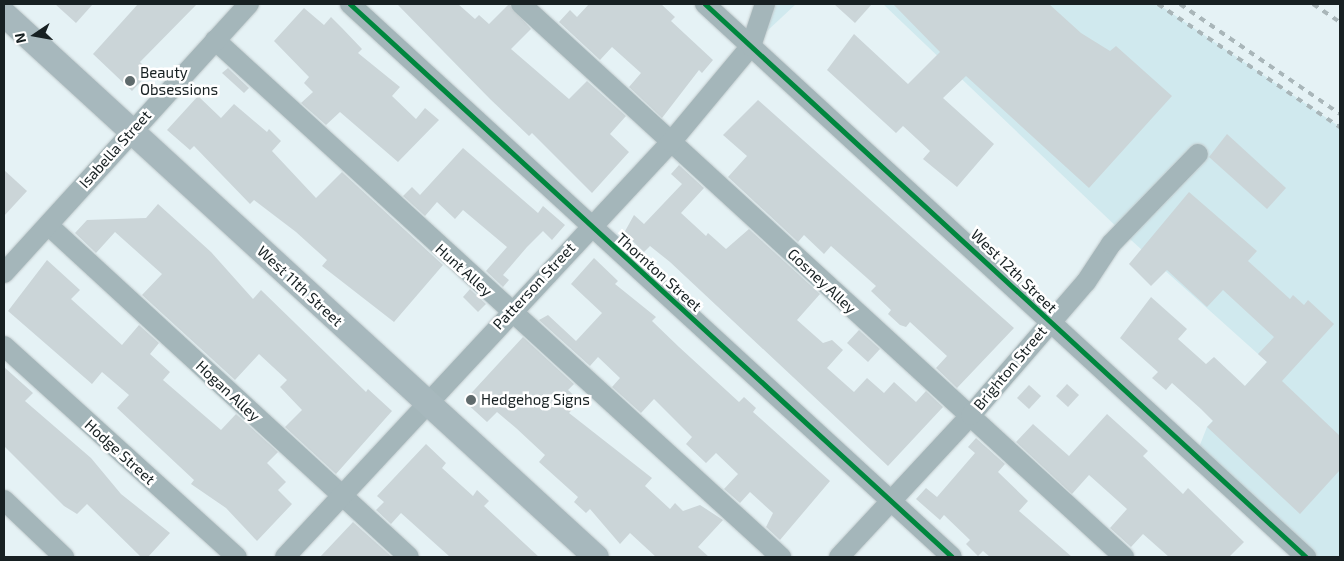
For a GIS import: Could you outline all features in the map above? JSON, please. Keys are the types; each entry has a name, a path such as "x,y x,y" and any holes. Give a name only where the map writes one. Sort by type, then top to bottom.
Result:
{"main road":[{"name":"West 11th Street","path":"4,14 596,557"}],"street":[{"name":"Isabella Street","path":"4,273 131,131 249,4"},
{"name":"Thornton Street","path":"350,4 952,557"},
{"name":"Gosney Alley","path":"522,4 971,414 1124,557"},
{"name":"West 12th Street","path":"705,4 1306,557"},
{"name":"Patterson Street","path":"285,557 510,311 671,142 751,46 765,4"},
{"name":"Hunt Alley","path":"215,40 781,557"},
{"name":"Brighton Street","path":"838,557 971,414 1049,322 1086,282 1111,244 1198,154"},
{"name":"Hogan Alley","path":"48,225 409,557"},
{"name":"Hodge Street","path":"4,346 236,557"},
{"path":"4,500 64,557"}],"shaded area":[{"path":"765,4 796,4 751,46"},
{"path":"883,4 1158,4 1340,127 1340,557 1306,557 1196,455 1207,427 1267,362 1122,232"}],"building":[{"path":"55,4 93,4 76,23"},
{"path":"138,4 197,4 140,62 150,72 132,91 93,54"},
{"path":"397,4 458,4 475,19 479,15 489,24 509,4 531,29 511,49 569,99 587,81 626,116 610,134 629,152 592,193 532,133 529,136 490,99"},
{"path":"589,4 661,4 675,17 671,21 713,60 702,73 699,70 662,118 629,87 641,73 612,47 600,60 559,22 570,10 577,17"},
{"path":"834,4 872,4 855,23"},
{"path":"893,4 1049,4 1081,33 1110,51 1116,46 1172,96 1089,188 966,76 943,98 994,144 957,187 923,159 930,151 903,126 896,133 827,70 854,34 908,84 940,52"},
{"path":"304,8 324,25 331,17 362,49 358,53 400,87 392,96 416,119 425,108 439,120 398,162 340,112 326,125 301,103 313,92 304,83 309,77 274,41"},
{"path":"228,68 249,88 244,93 222,73"},
{"path":"198,96 221,118 234,104 267,132 269,129 281,141 272,151 316,198 342,172 443,265 394,322 322,266 327,260 296,232 254,200 250,204 194,146 190,150 167,130"},
{"path":"758,100 1014,328 957,388 936,368 947,356 910,322 906,327 900,325 888,314 891,310 871,291 876,286 831,246 824,254 804,235 798,242 728,177 747,156 723,135"},
{"path":"1227,134 1286,188 1267,209 1209,157"},
{"path":"463,148 538,213 543,206 565,225 552,240 543,231 527,247 503,275 509,280 503,287 486,271 507,247 463,210 455,219 437,202 425,216 403,196 412,187 420,195"},
{"path":"679,165 704,188 681,213 706,236 708,233 726,249 749,229 820,294 797,320 823,343 832,340 843,350 827,368 854,392 867,378 884,393 894,382 916,402 926,391 943,407 888,466 670,262 650,246 644,252 624,233 634,215 644,224 682,184 671,174"},
{"path":"4,170 27,191 4,216"},
{"path":"1189,192 1257,251 1248,261 1290,299 1293,295 1304,305 1308,300 1334,324 1282,381 1340,436 1340,470 1300,514 1207,427 1213,421 1201,409 1172,383 1166,390 1152,378 1158,372 1120,338 1151,297 1187,329 1178,339 1206,364 1214,357 1245,386 1267,362 1258,354 1274,337 1223,290 1207,307 1167,270 1151,286 1129,264"},
{"path":"158,204 211,252 253,299 261,290 366,392 368,389 392,411 336,474 285,427 302,410 280,387 287,380 259,354 235,380 142,295 162,274 115,232 96,253 75,233 87,220 146,218"},
{"path":"594,258 618,281 615,284 656,317 652,321 679,347 739,402 744,397 756,408 753,412 830,481 780,540 766,527 773,513 750,492 740,503 724,489 738,474 716,453 706,463 686,444 692,437 654,399 641,413 612,387 620,378 598,357 590,366 539,320 548,315 576,341 602,313 571,284"},
{"path":"47,260 80,290 71,299 122,345 139,325 159,343 150,354 170,372 163,380 221,430 236,414 278,452 267,463 286,482 278,490 292,504 257,541 226,508 191,484 194,480 117,408 129,395 102,372 92,384 8,311"},
{"path":"470,289 486,304 478,312 463,297"},
{"path":"859,330 880,349 868,362 847,343"},
{"path":"523,337 574,384 568,390 580,401 569,413 652,478 645,486 670,509 675,503 683,511 700,505 723,520 698,547 709,557 656,557 630,533 620,544 590,509 586,513 574,502 578,497 539,462 545,455 516,428 497,412 487,422 464,401"},
{"path":"4,367 33,393 25,401 91,458 121,494 170,533 148,557 141,557 87,504 77,514 64,506 4,446"},
{"path":"1067,384 1079,395 1068,407 1056,396"},
{"path":"1029,385 1041,396 1029,409 1017,398"},
{"path":"1107,414 1148,451 1143,456 1183,494 1188,488 1244,542 1229,557 1169,557 1143,534 1131,547 1110,528 1127,509 1089,475 1072,494 1016,442 1033,424 1069,456"},
{"path":"976,438 1005,464 998,472 1028,501 1019,511 1072,557 990,557 983,551 978,556 966,544 970,540 944,515 940,520 916,499 926,488 937,497 975,453 968,447"},
{"path":"426,444 446,463 442,468 473,496 477,490 489,501 484,506 539,557 450,557 401,513 391,524 376,510 384,502 377,496"},
{"path":"353,522 392,557 320,557"}],"railway":[{"path":"1158,4 1340,127"},
{"path":"1180,4 1340,114"},
{"path":"1313,4 1340,22"}],"cycle path":[{"path":"350,4 952,557"},
{"path":"705,4 1306,557"}],"place":[{"name":"Beauty Obsessions","path":"130,81"},
{"name":"Hedgehog Signs","path":"471,400"}]}
